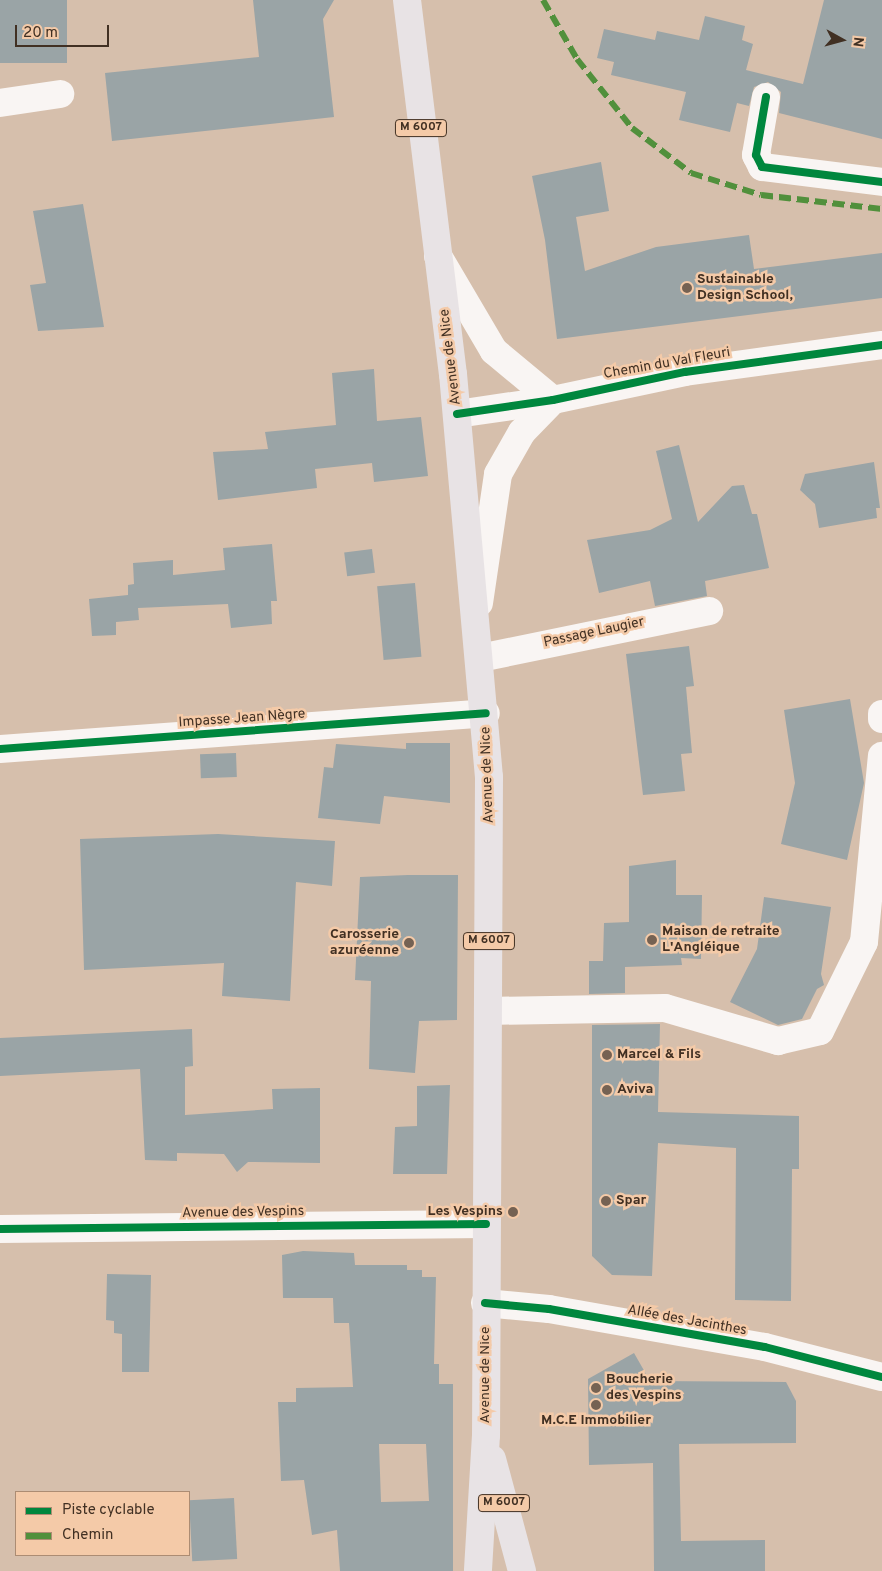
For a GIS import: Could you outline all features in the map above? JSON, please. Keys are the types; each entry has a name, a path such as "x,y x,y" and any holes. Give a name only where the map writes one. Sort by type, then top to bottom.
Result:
{"main road":[{"name":"Avenue de Nice","path":"407,0 457,414 476,626 486,713 488,1011 485,1303 486,1435 478,1571"},
{"name":"Avenue de Nice","path":"486,1435 522,1571"}],"street":[{"path":"0,103 60,94"},
{"path":"766,97 756,155 762,167 882,182"},
{"path":"438,256 494,351 553,400 522,432 498,474 476,626"},
{"name":"Chemin du Val Fleuri","path":"457,414 553,400 685,372 882,345"},
{"name":"Passage Laugier","path":"480,658 709,611"},
{"name":"Impasse Jean Nègre","path":"0,749 486,713"},
{"path":"882,714 882,719"},
{"path":"488,1011 665,1008 778,1041 820,1031 864,942 882,756"},
{"name":"Avenue des Vespins","path":"0,1229 486,1224"},
{"name":"Allée des Jacinthes","path":"485,1303 549,1309 766,1347 882,1377"}],"building":[{"path":"0,0 67,0 67,63 0,63"},
{"path":"253,0 334,0 323,19 334,117 112,141 105,73 259,57"},
{"path":"824,0 882,0 882,139 779,113 781,92 768,82 754,87 749,106 737,103 730,132 679,120 686,92 611,75 614,62 597,58 604,29 655,40 657,31 699,40 705,16 745,26 742,40 753,44 746,70 803,84"},
{"path":"601,162 609,211 576,217 585,271 656,247 749,235 754,269 882,253 882,298 557,339 545,240 532,176"},
{"path":"83,204 104,327 38,331 30,285 46,283 33,211"},
{"path":"374,369 377,421 421,417 428,476 374,482 372,463 315,469 317,488 218,500 213,452 268,449 265,432 336,425 332,373"},
{"path":"679,445 698,522 732,486 744,485 752,514 757,514 769,568 705,581 707,596 655,606 650,581 599,593 587,540 650,530 672,519 656,451"},
{"path":"874,462 880,508 876,508 877,518 819,528 815,504 800,490 805,474"},
{"path":"272,544 277,601 271,601 272,624 231,628 228,604 138,608 139,620 116,622 116,635 92,636 89,599 128,595 128,585 134,584 133,563 173,560 173,575 225,570 223,548"},
{"path":"372,549 375,573 347,576 344,552"},
{"path":"415,583 421,657 384,660 377,586"},
{"path":"689,646 694,686 686,687 692,753 681,754 685,791 643,795 626,654"},
{"path":"850,699 864,783 847,860 781,844 795,783 784,710"},
{"path":"406,743 450,743 450,803 384,796 380,824 318,818 324,767 333,768 336,744 406,749"},
{"path":"236,753 237,777 201,778 200,754"},
{"path":"218,834 335,841 332,886 296,882 290,1001 222,996 224,963 84,970 80,839"},
{"name":"Maison de retraite L'Angléique","path":"676,860 676,895 702,895 701,959 681,958 682,965 625,967 625,993 589,994 589,961 603,961 604,923 629,922 629,866"},
{"path":"458,875 457,1020 419,1021 415,1073 369,1069 371,981 355,980 360,877"},
{"path":"764,897 831,907 821,974 824,985 817,989 802,1019 778,1025 730,1002 757,949"},
{"path":"660,1024 658,1112 799,1116 799,1169 792,1169 791,1301 735,1300 736,1148 658,1143 652,1276 612,1275 592,1256 592,1025"},
{"path":"192,1029 193,1066 185,1067 185,1115 273,1109 272,1089 320,1088 320,1163 248,1162 237,1172 224,1154 177,1153 177,1161 145,1160 140,1069 0,1076 0,1038"},
{"path":"450,1085 447,1174 393,1174 395,1127 417,1126 417,1086"},
{"path":"303,1251 354,1253 355,1265 407,1265 407,1270 422,1270 422,1277 436,1277 434,1364 439,1364 439,1384 453,1384 453,1571 340,1571 337,1530 312,1535 304,1480 281,1481 278,1402 296,1402 296,1388 353,1387 349,1323 334,1323 333,1298 283,1298 282,1255","holes":["379,1444 426,1444 429,1501 381,1502"]},
{"path":"107,1274 151,1275 149,1372 122,1372 122,1334 114,1333 114,1321 106,1320"},
{"path":"634,1353 650,1381 786,1382 796,1401 796,1443 679,1444 681,1541 765,1540 765,1571 654,1571 653,1463 589,1465 588,1379"},
{"path":"234,1498 237,1559 192,1561 190,1500"}],"marked path":[{"path":"543,0 577,59 632,128 691,173 761,195 882,209"}],"cycle path":[{"path":"766,97 756,155 762,167 882,182"},
{"path":"457,414 553,400 685,372 882,345"},
{"path":"0,749 486,713"},
{"path":"0,1229 486,1224"},
{"path":"485,1303 549,1309 765,1347 882,1377"}],"place":[{"name":"Sustainable Design School,","path":"687,288"},
{"name":"Maison de retraite L'Angléique","path":"652,940"},
{"name":"Carosserie azuréenne","path":"409,943"},
{"name":"Marcel & Fils","path":"607,1055"},
{"name":"Aviva","path":"607,1090"},
{"name":"Spar","path":"606,1201"},
{"name":"Les Vespins","path":"513,1212"},
{"name":"Boucherie des Vespins","path":"596,1388"},
{"name":"M.C.E Immobilier","path":"596,1405"}]}
